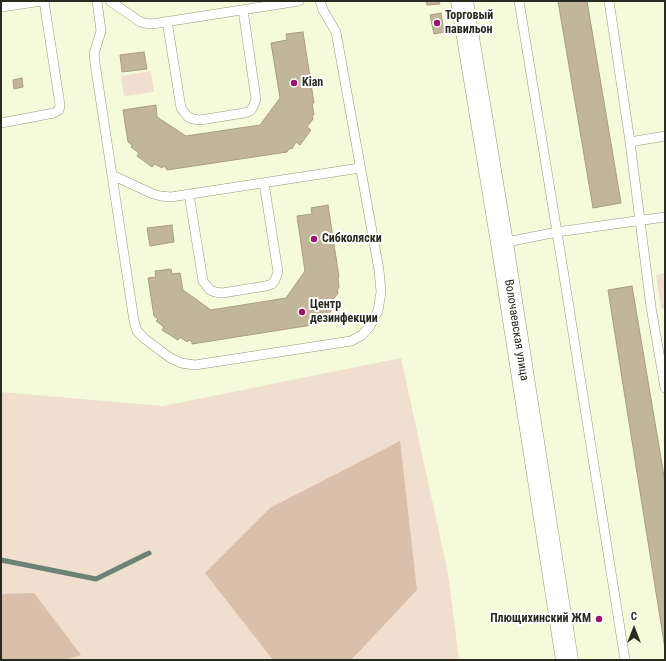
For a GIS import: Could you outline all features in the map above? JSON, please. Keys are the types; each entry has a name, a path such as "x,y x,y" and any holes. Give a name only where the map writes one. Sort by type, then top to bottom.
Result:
{"street":[{"name":"Волочаевская улица","path":"462,1 502,243 567,660"}],"lane":[{"path":"1,7 43,1 60,104 59,110 54,113 1,123"},
{"path":"97,1 101,31 94,54 94,63 134,321 137,331 169,357 181,363 195,365 350,341 362,334 370,326 378,311 381,292 379,270 336,32 323,10 320,1"},
{"path":"110,1 139,22 152,24 299,1"},
{"path":"519,1 625,660"},
{"path":"610,1 651,307 665,388"},
{"path":"167,21 181,108 188,117 193,120 200,120 244,113 250,111 253,107 256,99 243,10"},
{"path":"630,142 665,136"},
{"path":"112,175 153,194 171,197 360,168"},
{"path":"189,194 203,281 210,290 222,293 266,286 272,284 278,272 264,182"},
{"path":"502,243 557,232 665,217"}],"shaded area":[{"path":"151,71 154,92 124,96 121,76"},
{"path":"665,273 665,310 661,308 656,275"},
{"path":"401,358 448,573 459,660 1,660 1,392 163,406"},
{"path":"400,441 417,590 351,660 273,660 205,573 270,508"},
{"path":"34,593 81,655 66,660 1,660 1,594"}],"building":[{"name":"Торговый павильон","path":"426,1 439,1 440,4 427,5"},
{"path":"558,1 587,1 621,203 593,208"},
{"name":"Торговый павильон","path":"441,13 444,32 434,34 430,15"},
{"path":"303,32 314,103 312,103 314,115 312,115 313,119 307,127 311,130 300,145 296,142 292,149 290,148 287,152 167,170 163,166 162,168 155,164 152,167 137,156 139,153 131,147 132,145 128,142 123,110 156,105 157,117 186,136 260,125 280,98 271,43 287,40 286,34"},
{"path":"144,52 147,69 122,72 120,55"},
{"path":"22,78 23,87 14,89 13,80"},
{"path":"328,205 339,277 339,288 337,289 338,293 332,301 336,304 325,319 322,316 312,325 192,344 189,340 187,342 180,337 178,340 162,330 164,327 156,321 158,319 154,316 148,278 156,277 155,271 171,269 172,274 180,273 183,290 211,310 286,298 305,271 297,216 312,214 311,208"},
{"path":"172,225 174,242 150,246 147,228"},
{"path":"632,286 665,482 665,649 608,290"}],"waterway":[{"path":"1,560 96,579 149,553"}],"place":[{"name":"Торговый павильон","path":"437,23"},
{"name":"Kian","path":"294,83"},
{"name":"Сибколяски","path":"314,239"},
{"name":"Центр дезинфекции","path":"302,312"},
{"name":"Плющихинский ЖМ","path":"599,619"}]}
